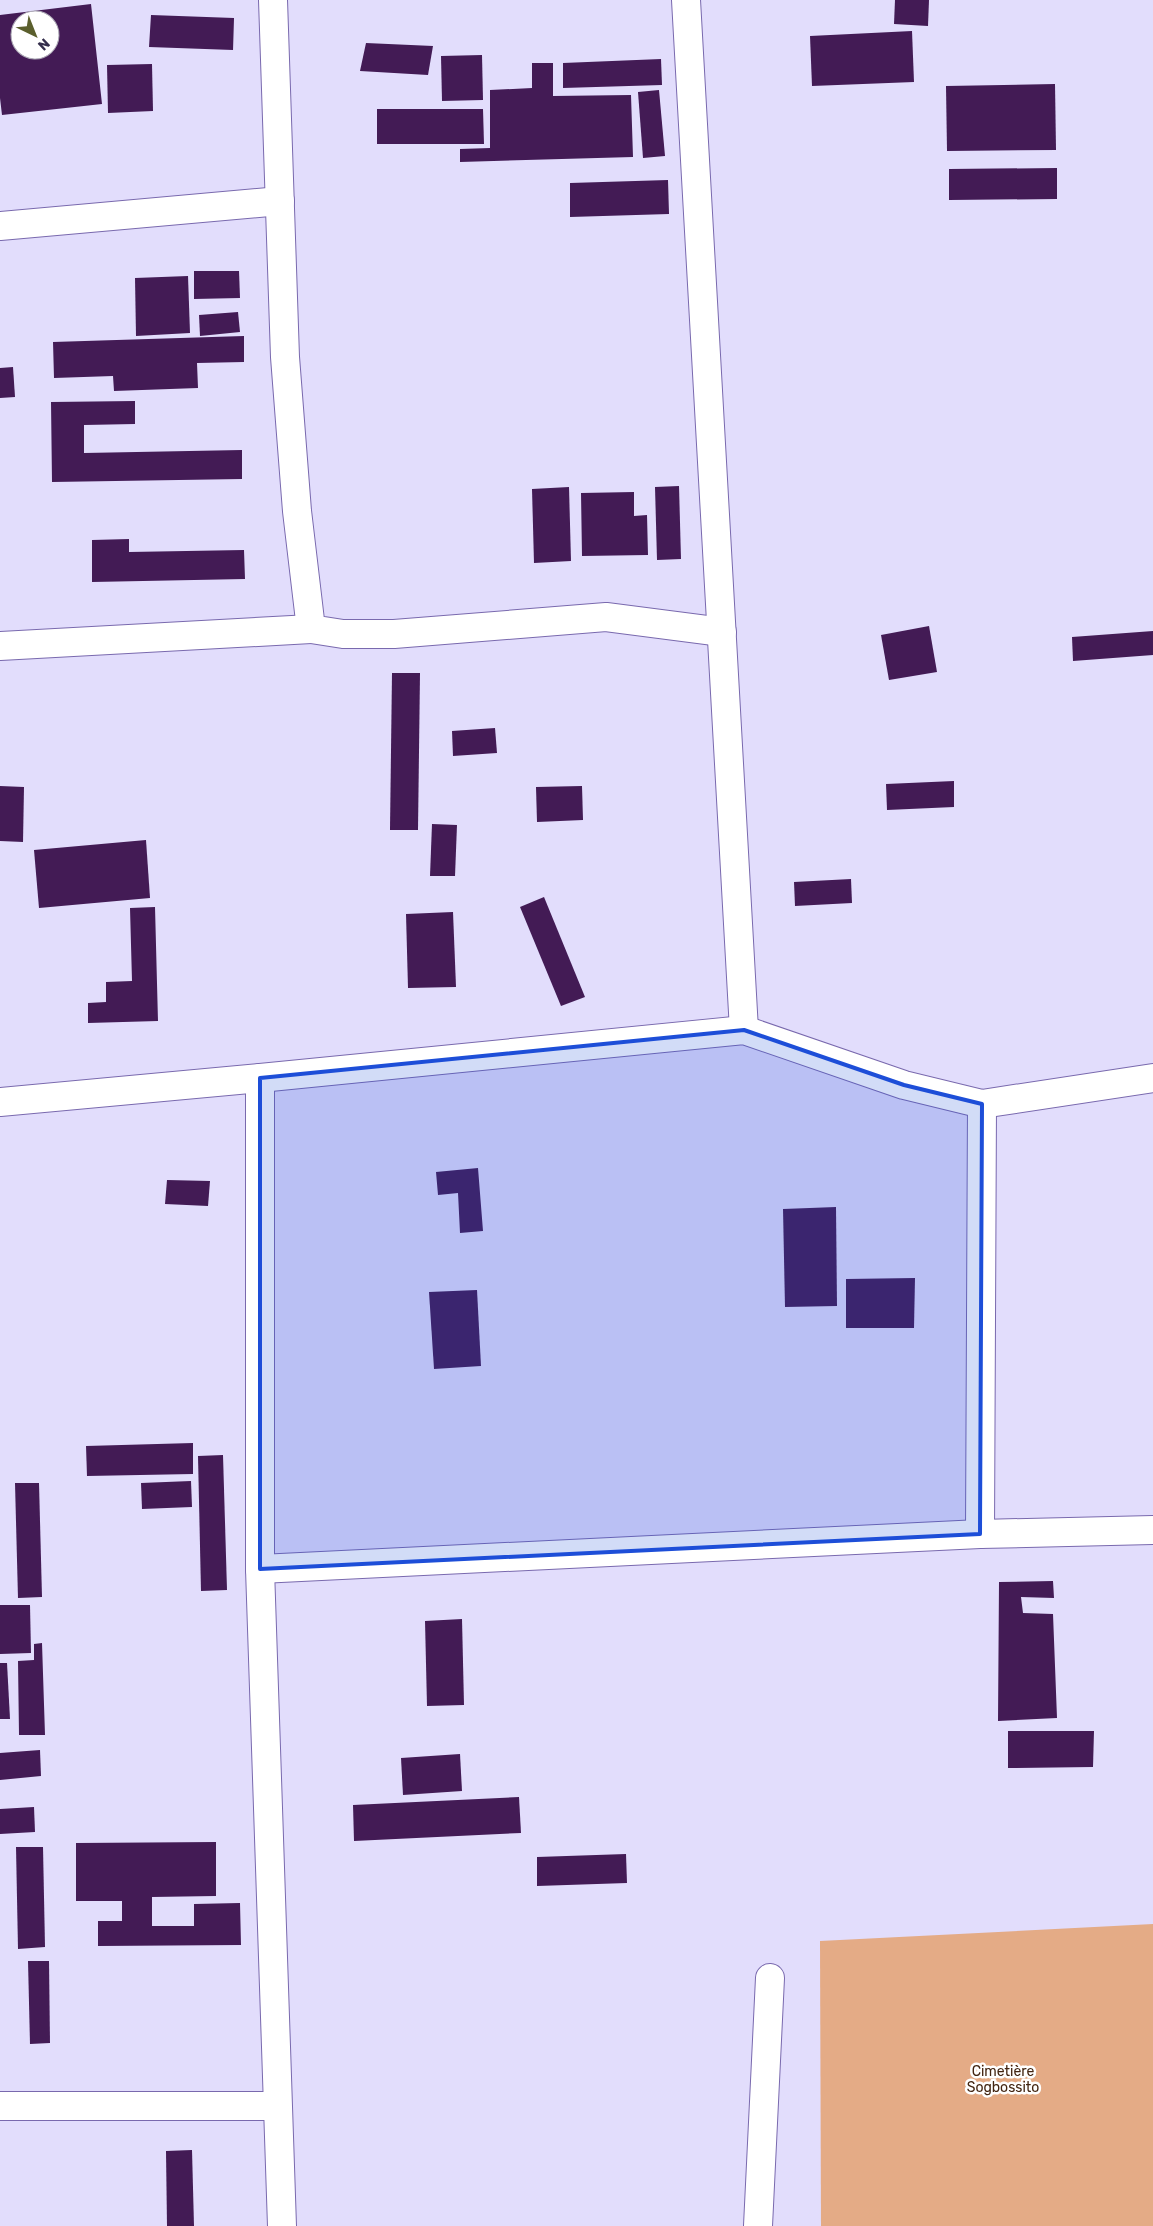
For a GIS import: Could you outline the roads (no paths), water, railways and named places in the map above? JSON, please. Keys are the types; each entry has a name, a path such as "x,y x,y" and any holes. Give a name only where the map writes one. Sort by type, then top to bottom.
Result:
{"street":[{"path":"273,0 285,357 297,510 312,629"},
{"path":"686,0 744,1030"},
{"path":"0,226 280,201"},
{"path":"0,646 312,629 343,634 394,634 606,618 722,632"},
{"path":"0,1102 744,1030 904,1085 982,1104 1153,1078"},
{"path":"260,1078 260,1568 282,2226"},
{"path":"980,1534 982,1104"},
{"path":"260,1568 980,1534 1153,1530"},
{"path":"758,2226 770,1978"},
{"path":"0,2106 277,2106"}],"park label":[{"name":"Cimetière Sogbossito","path":"1003,2080"}]}
